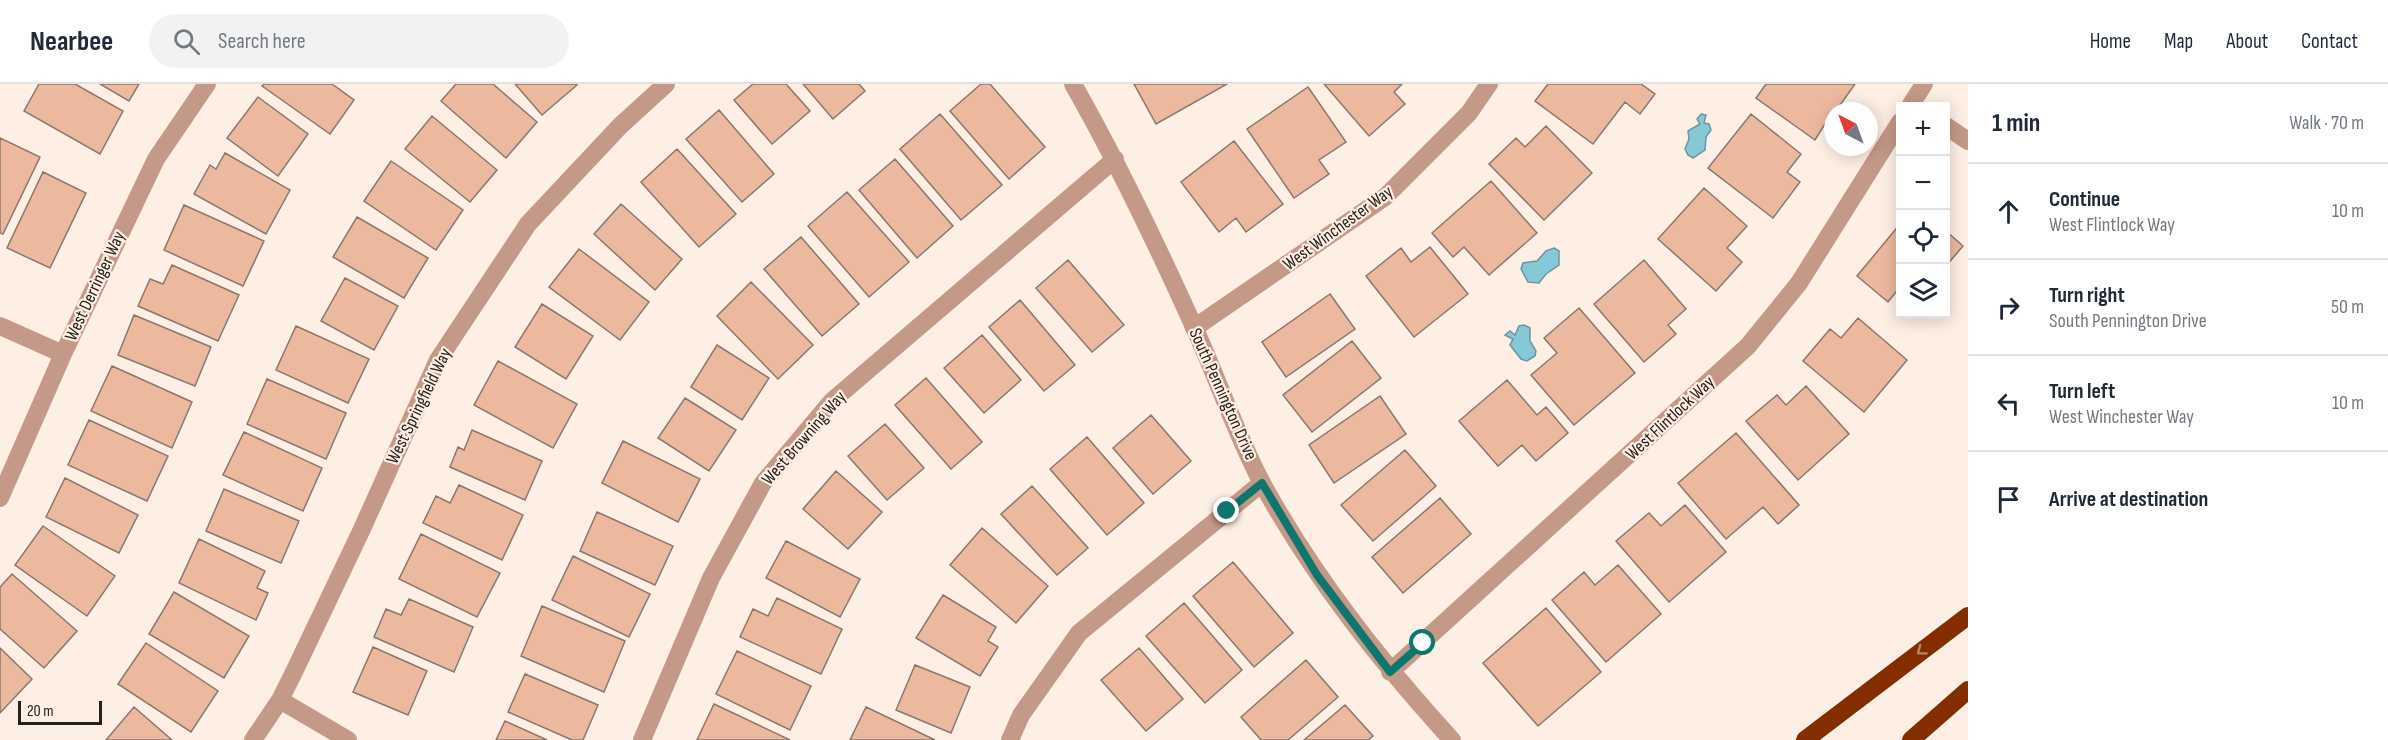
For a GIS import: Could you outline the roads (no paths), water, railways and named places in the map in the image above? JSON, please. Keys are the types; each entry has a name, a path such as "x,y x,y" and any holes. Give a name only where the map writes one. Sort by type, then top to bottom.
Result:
{"highway":[{"path":"1805,740 1968,616"},
{"path":"1911,740 1968,690"}],"street":[{"name":"West Derringer Way","path":"0,498 63,354 156,159 207,84"},
{"name":"West Springfield Way","path":"253,740 280,700 362,529 438,360 528,224 620,126 666,84"},
{"name":"South Pennington Drive","path":"1072,84 1115,159 1194,328 1262,483 1317,575 1390,672 1452,740"},
{"name":"West Winchester Way","path":"1194,328 1385,197 1469,113 1489,84"},
{"path":"1915,102 1924,84"},
{"name":"West Flintlock Way","path":"1390,672 1748,346 1799,284 1896,128"},
{"path":"1950,129 1968,141"},
{"name":"West Browning Way","path":"642,740 711,578 763,483 832,401 1115,159"},
{"path":"0,326 63,354"},
{"path":"1010,740 1021,715 1079,633 1262,483"},
{"path":"280,700 348,740"}],"water":[{"path":"1701,114 1706,115 1704,123 1709,124 1711,130 1706,137 1705,150 1693,158 1685,149 1689,139 1688,131 1700,124 1697,119"},
{"path":"1554,248 1559,251 1559,265 1546,274 1539,283 1528,282 1521,269 1523,263 1537,261 1546,251"},
{"path":"1524,325 1530,328 1530,341 1536,351 1535,356 1527,361 1521,359 1510,345 1513,339 1505,335 1510,331 1515,335 1519,326"}]}
